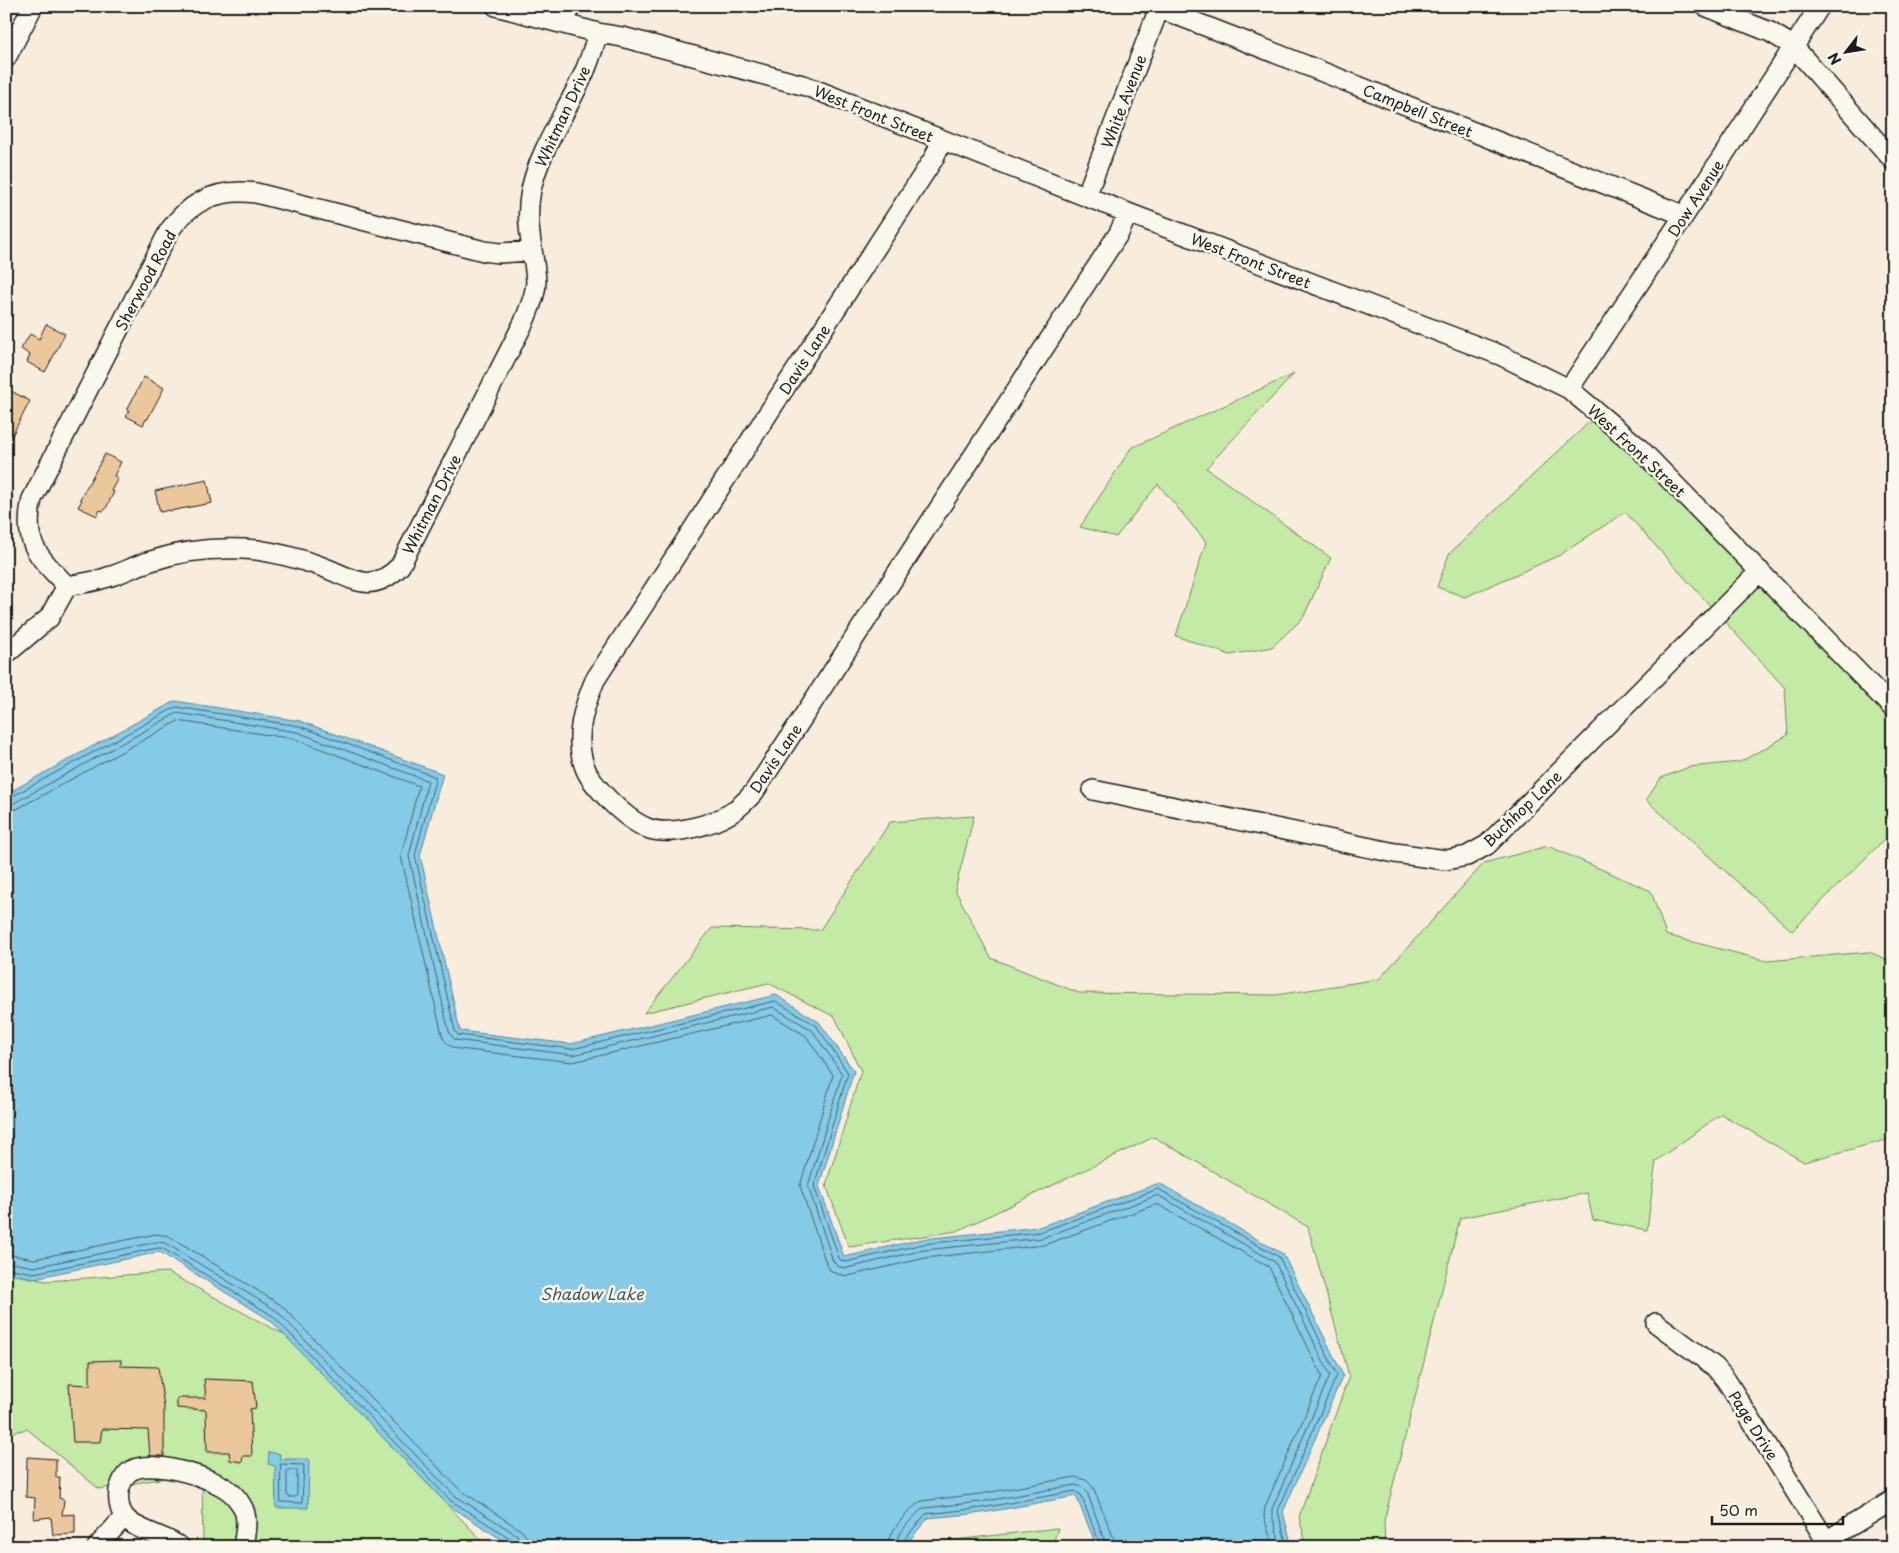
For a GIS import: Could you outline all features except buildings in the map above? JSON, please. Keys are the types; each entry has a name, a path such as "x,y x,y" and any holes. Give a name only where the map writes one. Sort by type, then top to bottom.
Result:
{"street":[{"path":"6,58 33,6"},
{"name":"West Front Street","path":"496,6 568,15 598,33 622,37 797,83 1527,367 1568,389 1637,446 1893,708"},
{"path":"1705,6 1770,32 1793,46 1893,160"},
{"name":"Dow Avenue","path":"1568,389 1820,6"},
{"name":"White Avenue","path":"1086,196 1157,7"},
{"name":"Campbell Street","path":"1157,7 1684,215"},
{"name":"Whitman Drive","path":"67,586 106,578 151,560 216,549 257,550 280,554 317,565 351,580 370,582 383,579 400,566 524,322 534,295 536,282 528,219 533,179 543,153 584,73 598,33"},
{"name":"Davis Lane","path":"942,140 934,158 836,311 595,680 585,704 581,722 580,742 583,764 591,780 619,810 638,824 649,829 659,831 683,829 713,822 737,809 754,792 1118,233 1128,213"},
{"name":"Sherwood Road","path":"67,586 39,555 30,538 28,515 32,498 169,231 190,207 210,197 241,191 256,193 484,251 499,253 531,251"},
{"name":"Buchhop Lane","path":"1093,790 1395,853 1446,860 1468,856 1487,845 1760,571"},
{"path":"6,654 49,618 67,586"},
{"name":"Page Drive","path":"1656,1323 1715,1367 1726,1380 1828,1544"},
{"path":"180,1547 174,1542 136,1526 124,1517 119,1506 119,1493 121,1483 128,1473 137,1468 168,1467 212,1482 230,1492 242,1506 246,1516 243,1547"},
{"path":"1828,1544 1893,1500"},
{"path":"97,1547 124,1517"}],"green space":[{"path":"1294,374 1206,468 1331,558 1303,618 1272,647 1230,655 1176,636 1206,542 1158,484 1116,537 1080,527 1131,448"},
{"path":"1599,413 1893,707 1893,831 1792,931 1646,800 1661,778 1689,767 1740,762 1788,735 1785,688 1625,512 1560,555 1465,597 1437,587 1449,554"},
{"path":"974,816 955,890 991,958 1079,993 1276,995 1379,979 1484,863 1548,846 1651,891 1666,935 1767,961 1869,952 1893,962 1893,1138 1804,1162 1721,1114 1656,1161 1647,1230 1593,1220 1587,1193 1460,1218 1384,1521 1385,1547 1307,1547 1299,1517 1349,1376 1308,1227 1154,1137 957,1231 849,1247 826,1185 861,1071 835,1017 768,983 644,1013 712,928 820,930 890,822"},
{"path":"167,1272 285,1335 488,1547 203,1547 202,1472 99,1489 27,1429 6,1434 6,1273 46,1281"},
{"path":"1058,1528 1052,1547 933,1547 937,1542"}],"water":[{"name":"Shadow Lake","path":"175,701 300,721 443,774 420,855 460,1031 571,1044 776,995 819,1022 854,1071 819,1186 844,1257 922,1239 1039,1227 1159,1183 1283,1254 1343,1375 1283,1512 1292,1547 1097,1547 1076,1496 982,1513 928,1518 904,1547 513,1547 447,1504 270,1320 160,1252 34,1278 6,1273 6,794"},
{"path":"269,1452 280,1454 279,1459 309,1459 308,1508 276,1508 275,1466 268,1464"}]}
